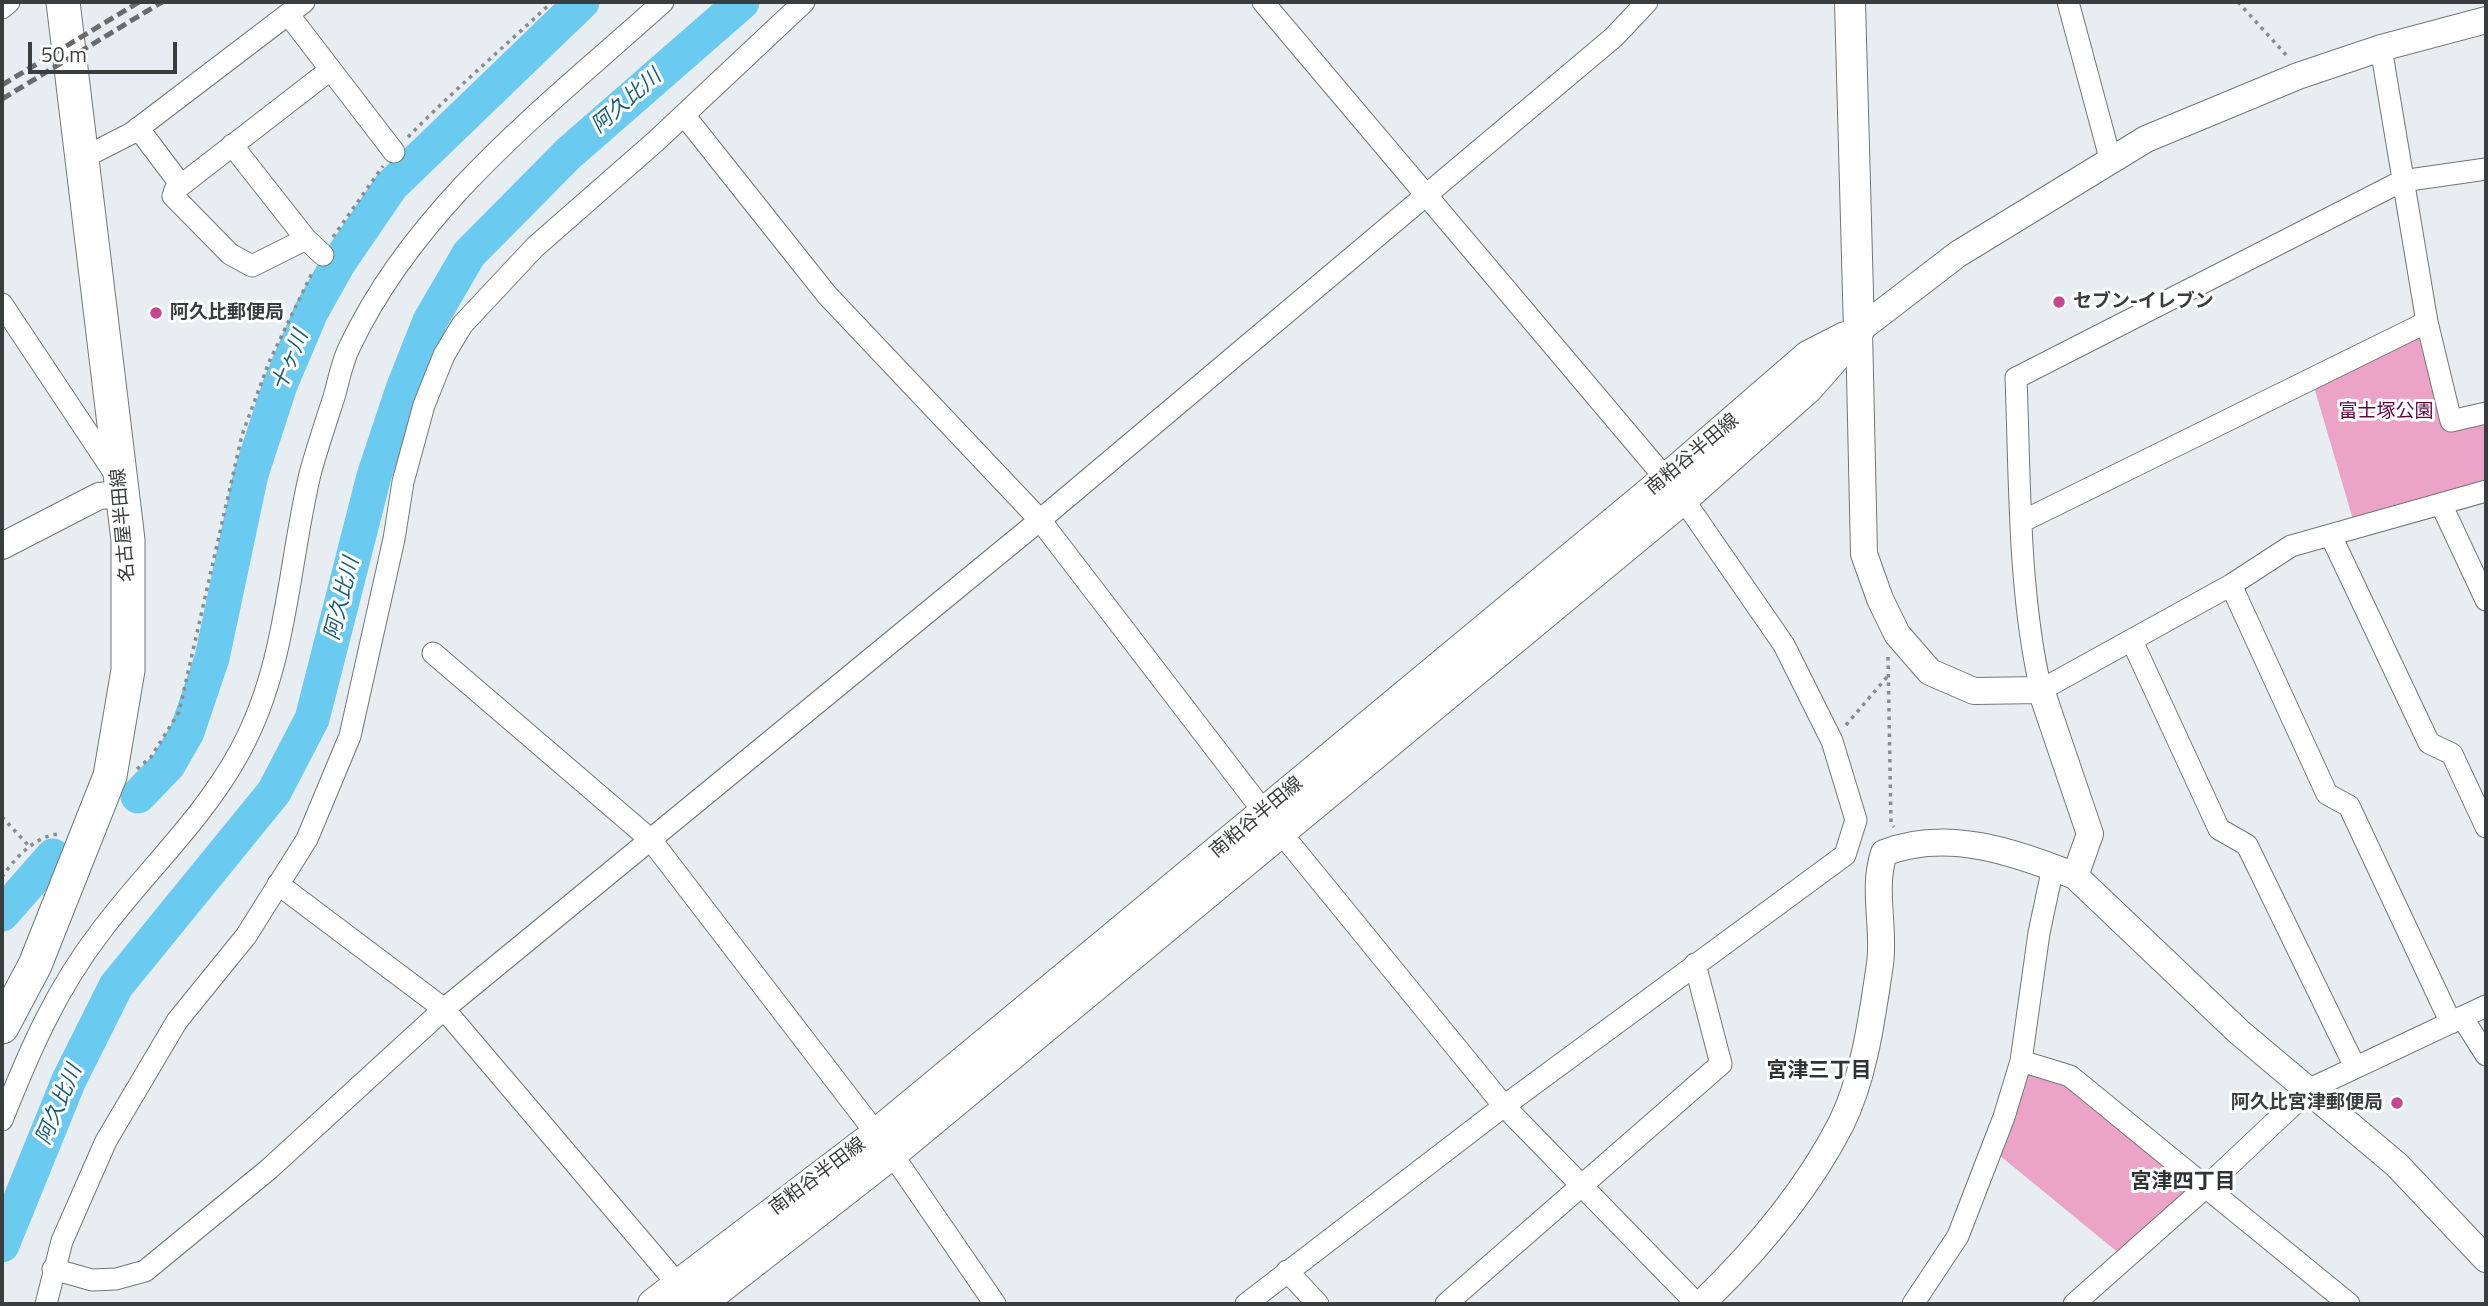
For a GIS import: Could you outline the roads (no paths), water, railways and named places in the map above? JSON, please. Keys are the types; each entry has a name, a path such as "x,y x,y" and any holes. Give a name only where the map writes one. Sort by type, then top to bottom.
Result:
{"main road":[{"name":"名古屋半田線","path":"2,1027 35,965 111,771 128,670 128,540 64,2"},
{"path":"1850,2 1858,330"},
{"name":"南粕谷半田線","path":"653,1304 690,1298 884,1144 1674,489 1808,356 1858,330"}],"street":[{"path":"2,8 9,2"},
{"path":"2,1119 33,1040 65,981 101,931 209,799 241,751 270,681 286,612 310,474 349,347 398,265 458,188 663,2"},
{"path":"46,1304 53,1273 106,1141 164,1040 246,936 307,839 350,736 394,539 402,482 424,405 444,355 462,325 535,247 684,115 804,2"},
{"path":"1246,1304 1504,1107 1845,855 1856,820 1832,741 1795,662 1674,489 1263,2"},
{"path":"53,1273 92,1280 116,1279 145,1271 269,1169 444,1009 1040,520 1614,37 1647,2"},
{"path":"2068,2 2110,158"},
{"path":"81,159 138,128 296,8 330,69 394,152"},
{"path":"2486,20 2381,48 2298,76 2146,139 2110,158 1958,254 1858,330 1864,554 1880,599 1897,634 1930,672 1974,691 2041,690 2231,585 2291,545 2486,491"},
{"path":"2381,48 2427,322 2451,421 2486,413"},
{"path":"306,239 252,266 230,254 173,196 181,185 330,69"},
{"path":"684,115 827,295 1040,520 1272,822 1504,1107 1699,1304 1746,1261 1804,1184 1842,1122 1868,1041 1881,956 1879,869 1884,853 1907,844 1959,843 2030,858 2064,871 2239,1032 2398,1165 2486,1259"},
{"path":"138,128 181,185"},
{"path":"232,145 306,239 323,255"},
{"path":"1913,1304 1958,1236 1993,1150 2021,1061 2039,933 2064,871 2090,834 2041,690 2035,663 2021,522 2017,377 2402,181 2486,169"},
{"path":"2,304 122,488 99,496 2,547"},
{"path":"2021,522 2427,322"},
{"path":"2441,504 2486,600"},
{"path":"2331,536 2429,743 2452,754 2486,827"},
{"path":"2231,585 2328,794 2348,806 2456,1020 2486,1055"},
{"path":"2132,641 2219,828 2247,845 2356,1067"},
{"path":"433,653 651,840 884,1144 995,1304"},
{"path":"278,884 444,1009 690,1298"},
{"path":"1446,1304 1721,1064 1695,964"},
{"path":"2074,1304 2206,1188 2310,1089 2486,1006"},
{"path":"2021,1061 2070,1076 2349,1304"},
{"path":"1287,1271 1318,1304"}],"waterway":[{"name":"十ヶ川","path":"138,796 168,765 187,732 212,658 251,474 280,385 311,312 339,262 391,186 582,2"},
{"name":"阿久比川","path":"2,1245 69,1080 116,986 274,792 312,719 374,476 403,389 430,321 469,254 569,153 742,2"},
{"name":"十ヶ川","path":"2,914 53,856"}],"railway":[{"path":"2,85 139,2"},
{"path":"2,99 162,2"}],"place":[{"name":"セブン-イレブン","path":"2059,302"},
{"name":"阿久比郵便局","path":"156,313"},
{"name":"阿久比宮津郵便局","path":"2397,1103"}],"district":[{"name":"宮津三丁目","path":"1819,1072"},
{"name":"宮津四丁目","path":"2183,1183"}],"park label":[{"name":"富士塚公園","path":"2386,412"}]}
